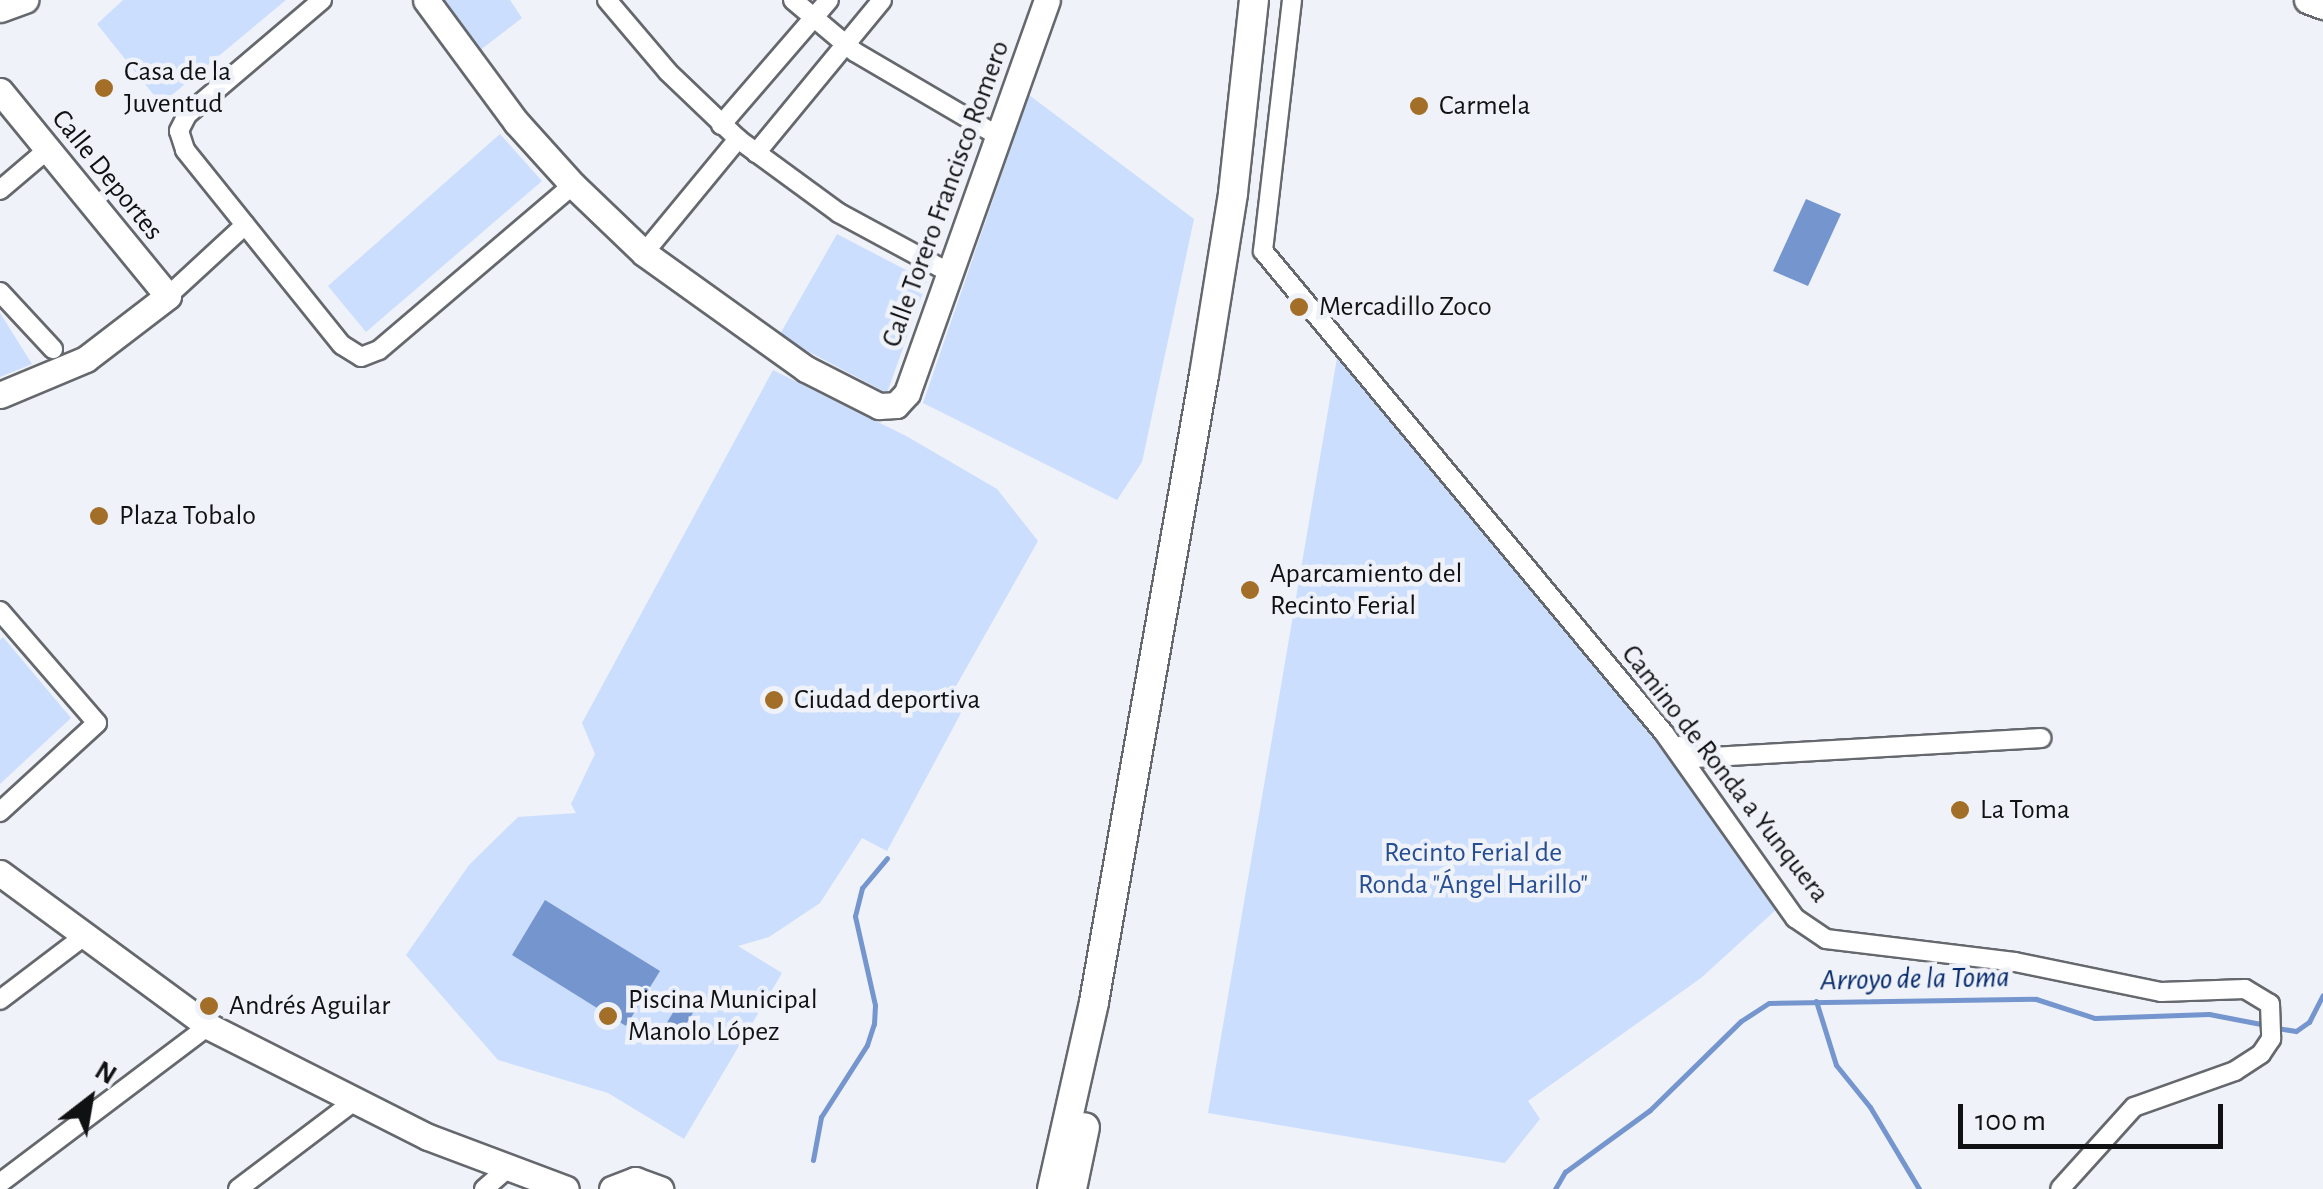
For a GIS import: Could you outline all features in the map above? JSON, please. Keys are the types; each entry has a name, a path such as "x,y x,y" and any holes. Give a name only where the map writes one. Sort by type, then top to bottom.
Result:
{"main road":[{"path":"1052,1189 1121,854 1233,193 1254,0"},
{"path":"1038,1189 1141,736"},
{"path":"1072,1189 1118,948 1121,854"}],"street":[{"path":"0,9 24,0"},
{"path":"322,0 186,115 179,131 185,150 342,345 361,357 379,350 572,186"},
{"path":"426,0 505,109 572,186 644,253 738,139"},
{"path":"607,0 668,72 738,139 839,213 952,274"},
{"path":"792,0 845,45 925,97 998,136"},
{"path":"721,125 828,0"},
{"path":"756,153 882,0"},
{"name":"Camino de Ronda a Yunquera","path":"1292,0 1264,252 1664,733 1795,918 1826,939 2016,962 2161,992 2245,989 2262,996 2274,1012 2271,1040 2261,1054 2235,1071 2134,1108 2060,1189"},
{"path":"2307,0 2323,6"},
{"name":"Calle Torero Francisco Romero","path":"644,253 806,370 879,406 896,405 907,393 952,274 1040,3"},
{"name":"Calle Deportes","path":"0,91 168,296"},
{"path":"0,190 47,150"},
{"path":"0,395 86,358 168,296 244,225"},
{"path":"0,292 53,349"},
{"path":"0,812 96,723 1,616"},
{"path":"1664,733 1696,758 2041,738"},
{"path":"0,874 208,1026 352,1102 507,1169 566,1189"},
{"path":"0,1000 83,937"},
{"path":"0,1183 208,1026"},
{"path":"238,1189 352,1102"},
{"path":"484,1189 507,1169"},
{"path":"612,1189 635,1180 660,1189"}],"green space":[{"path":"123,0 286,0 161,104 97,24"},
{"path":"437,0 510,0 522,18 475,54"},
{"path":"1029,95 1194,219 1142,462 1117,500 923,403"},
{"path":"500,134 542,181 366,332 328,286"},
{"path":"837,234 927,281 887,393 779,336"},
{"path":"0,313 32,364 0,377"},
{"name":"Recinto Ferial de Ronda \"Ángel Harillo\"","path":"1337,358 1649,733 1779,907 1701,978 1528,1101 1540,1119 1505,1163 1208,1113"},
{"name":"Ciudad deportiva","path":"773,370 908,437 997,489 1038,541 951,695 961,713 887,851 862,838 820,903 769,937 738,946 782,973 684,1139 608,1093 498,1060 406,955 469,865 518,817 576,813 571,804 595,754 582,723"},
{"path":"3,637 71,718 0,784 0,640"}],"water":[{"path":"1806,199 1841,214 1808,286 1773,271"},
{"path":"545,900 660,971 626,1026 512,955"},
{"path":"684,994 699,1003 674,1044 659,1036"}],"waterway":[{"path":"813,1160 821,1117 867,1045 874,1024 875,1005 855,916 862,888 887,858"},
{"name":"Arroyo de la Toma","path":"2277,1028 2296,1031 2309,1022 2323,995"},
{"name":"Arroyo de la Toma","path":"1555,1189 1565,1172 1650,1110 1741,1021 1769,1003 2036,999 2095,1018 2209,1014 2266,1025"},
{"path":"1816,1001 1836,1065 1870,1107 1919,1189"}],"place":[{"name":"Casa de la Juventud","path":"104,88"},
{"name":"Carmela","path":"1419,106"},
{"name":"Mercadillo Zoco","path":"1299,307"},
{"name":"Plaza Tobalo","path":"99,516"},
{"name":"Aparcamiento del Recinto Ferial","path":"1250,590"},
{"name":"Ciudad deportiva","path":"774,700"},
{"name":"La Toma","path":"1960,810"},
{"name":"Andrés Aguilar","path":"209,1006"},
{"name":"Piscina Municipal Manolo López","path":"608,1016"}]}
